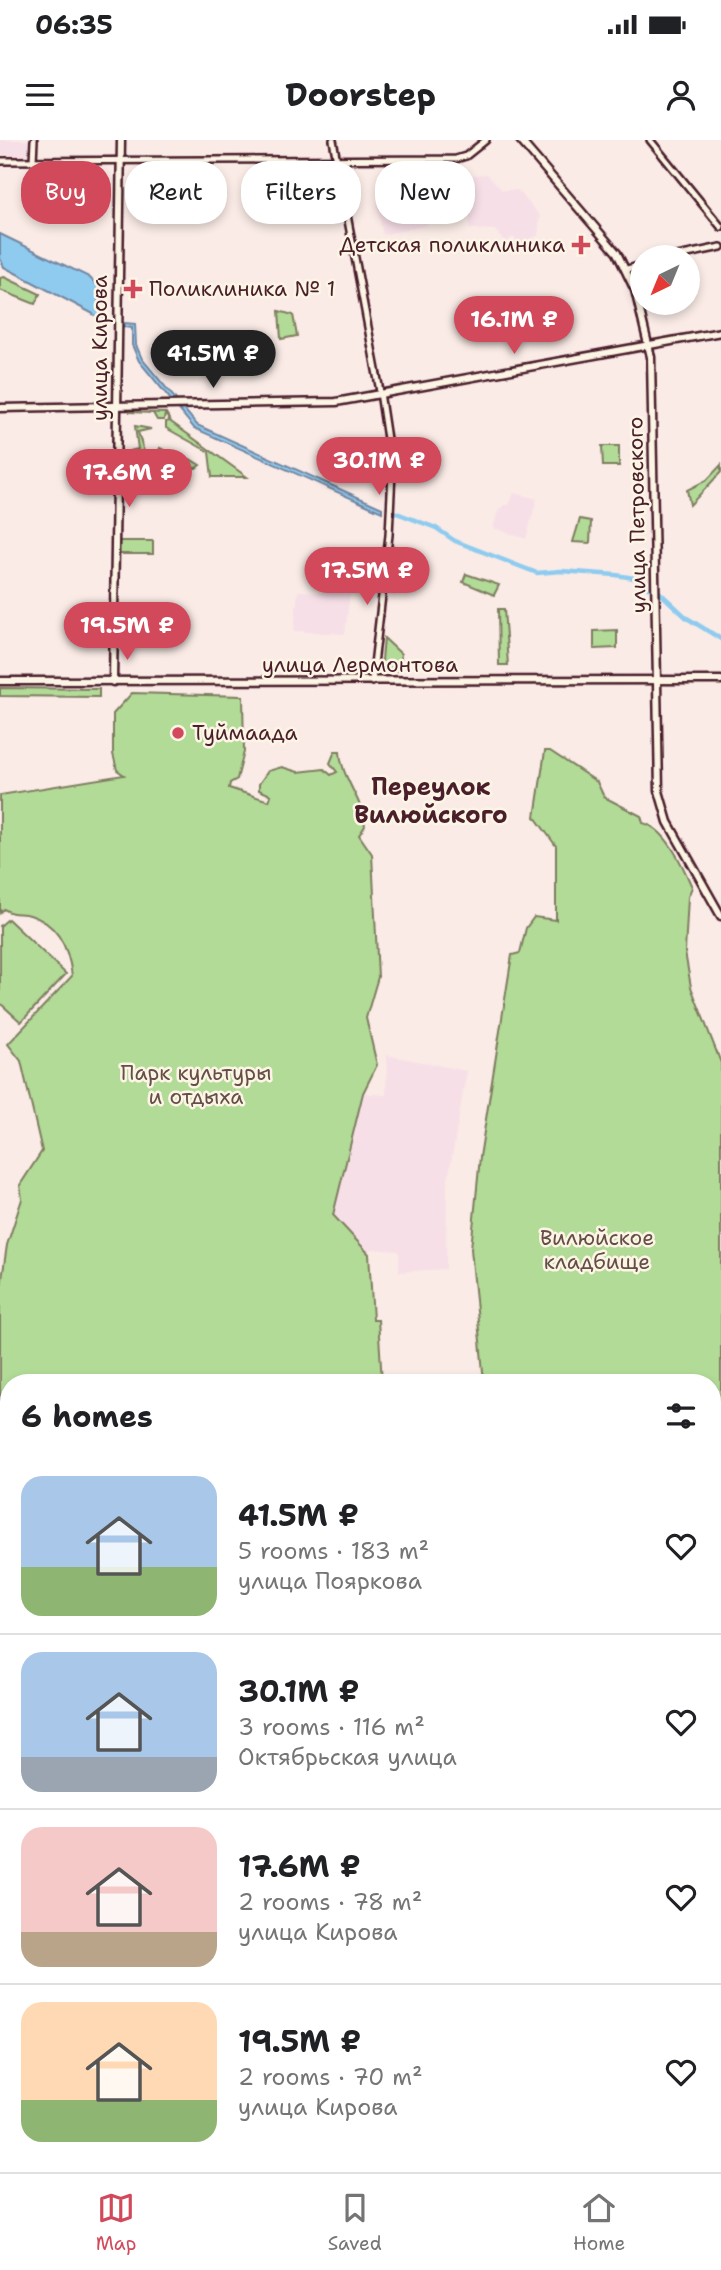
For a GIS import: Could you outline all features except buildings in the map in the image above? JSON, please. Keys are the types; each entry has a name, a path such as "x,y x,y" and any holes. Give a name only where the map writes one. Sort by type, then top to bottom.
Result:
{"main road":[{"name":"улица Кирова","path":"113,682 121,140"},
{"name":"улица Петровского","path":"520,140 605,237 627,269 648,345 652,371 655,680 661,802 668,822 721,916"},
{"path":"0,408 336,402 721,332"},
{"name":"улица Лермонтова","path":"0,681 721,680"}],"street":[{"path":"33,161 34,140"},
{"path":"333,140 381,395 392,492 373,682"},
{"path":"111,161 459,159 486,140"},
{"path":"650,140 721,227"},
{"path":"0,161 21,161"},
{"path":"700,251 721,247"}],"shaded area":[{"path":"0,140 30,140 30,155 0,155"},
{"path":"487,174 502,190 518,190 540,216 538,235 523,245 512,237 506,243 495,230 469,229 469,224 475,224 475,175"},
{"path":"381,224 427,224 427,225 383,235"},
{"path":"514,493 537,499 526,539 493,528 498,511 504,505 509,505"},
{"path":"298,591 350,594 345,634 294,631"},
{"path":"387,1055 467,1071 447,1186 446,1269 399,1272 399,1251 370,1249 369,1254 333,1215 363,1093 386,1095"}],"green space":[{"path":"4,277 40,294 35,304 0,290 0,278"},
{"path":"279,311 293,315 297,336 281,339"},
{"path":"129,412 166,413 171,422 247,477 212,477 209,452 166,428 166,422 170,421 165,414 164,420 157,420 153,413"},
{"path":"135,426 151,429 138,432 149,468 129,468 128,477 123,476 123,464 132,463 138,456 137,450 129,459 129,451 138,449"},
{"path":"602,446 619,446 619,466 603,466"},
{"path":"160,448 187,462 190,459 200,465 196,468 153,468"},
{"path":"721,465 721,472 690,505 687,490 707,480"},
{"path":"580,519 591,521 590,543 573,542"},
{"path":"117,541 153,541 153,554 117,554"},
{"path":"394,547 417,561 417,586 407,576 400,577 394,584 394,593 390,590"},
{"path":"466,574 499,585 494,595 463,582"},
{"path":"498,609 504,609 508,665 499,665"},
{"path":"617,630 617,648 594,649 594,631"},
{"path":"384,638 401,654 400,671 381,671"},
{"path":"0,688 99,689 99,697 0,696"},
{"name":"Парк культуры и отдыха","path":"132,693 243,696 244,752 237,779 230,783 229,788 269,801 271,795 259,790 259,784 268,771 282,767 298,772 324,769 331,775 337,772 330,763 335,751 340,751 344,771 363,816 365,826 359,835 372,854 378,977 366,1018 377,1065 363,1093 333,1215 369,1254 373,1320 378,1320 381,1374 0,1374 0,1293 7,1245 22,1199 20,1185 42,1151 21,1061 8,1044 72,976 65,948 55,931 30,915 4,909 0,913 0,795 124,775 117,770 113,754 113,714"},
{"name":"Вилюйское кладбище","path":"545,751 550,751 597,782 604,797 641,816 643,823 659,832 673,849 692,887 688,897 685,952 691,987 721,1063 721,1374 483,1374 471,1249 480,1157 512,955 520,953 526,928 534,917 556,920 556,846 535,817"},
{"path":"8,919 66,974 21,1022 0,1003 0,926"}],"water":[{"path":"0,234 89,277 98,286 99,317 4,267 0,258"},
{"path":"124,323 135,324 136,345 142,359 197,425 382,508 382,512 194,428 139,361 132,345 132,328 124,327"}],"waterway":[{"path":"96,313 107,320"},
{"path":"394,512 436,528 455,541 537,573 561,571 616,575 634,578 648,588"},
{"path":"658,591 687,618 721,639"}],"place":[{"name":"Детская поликлиника","path":"581,245"},
{"name":"Поликлиника № 1","path":"133,289"},
{"name":"Туймаада","path":"178,733"}],"district":[{"name":"Переулок Вилюйского","path":"431,801"}]}
